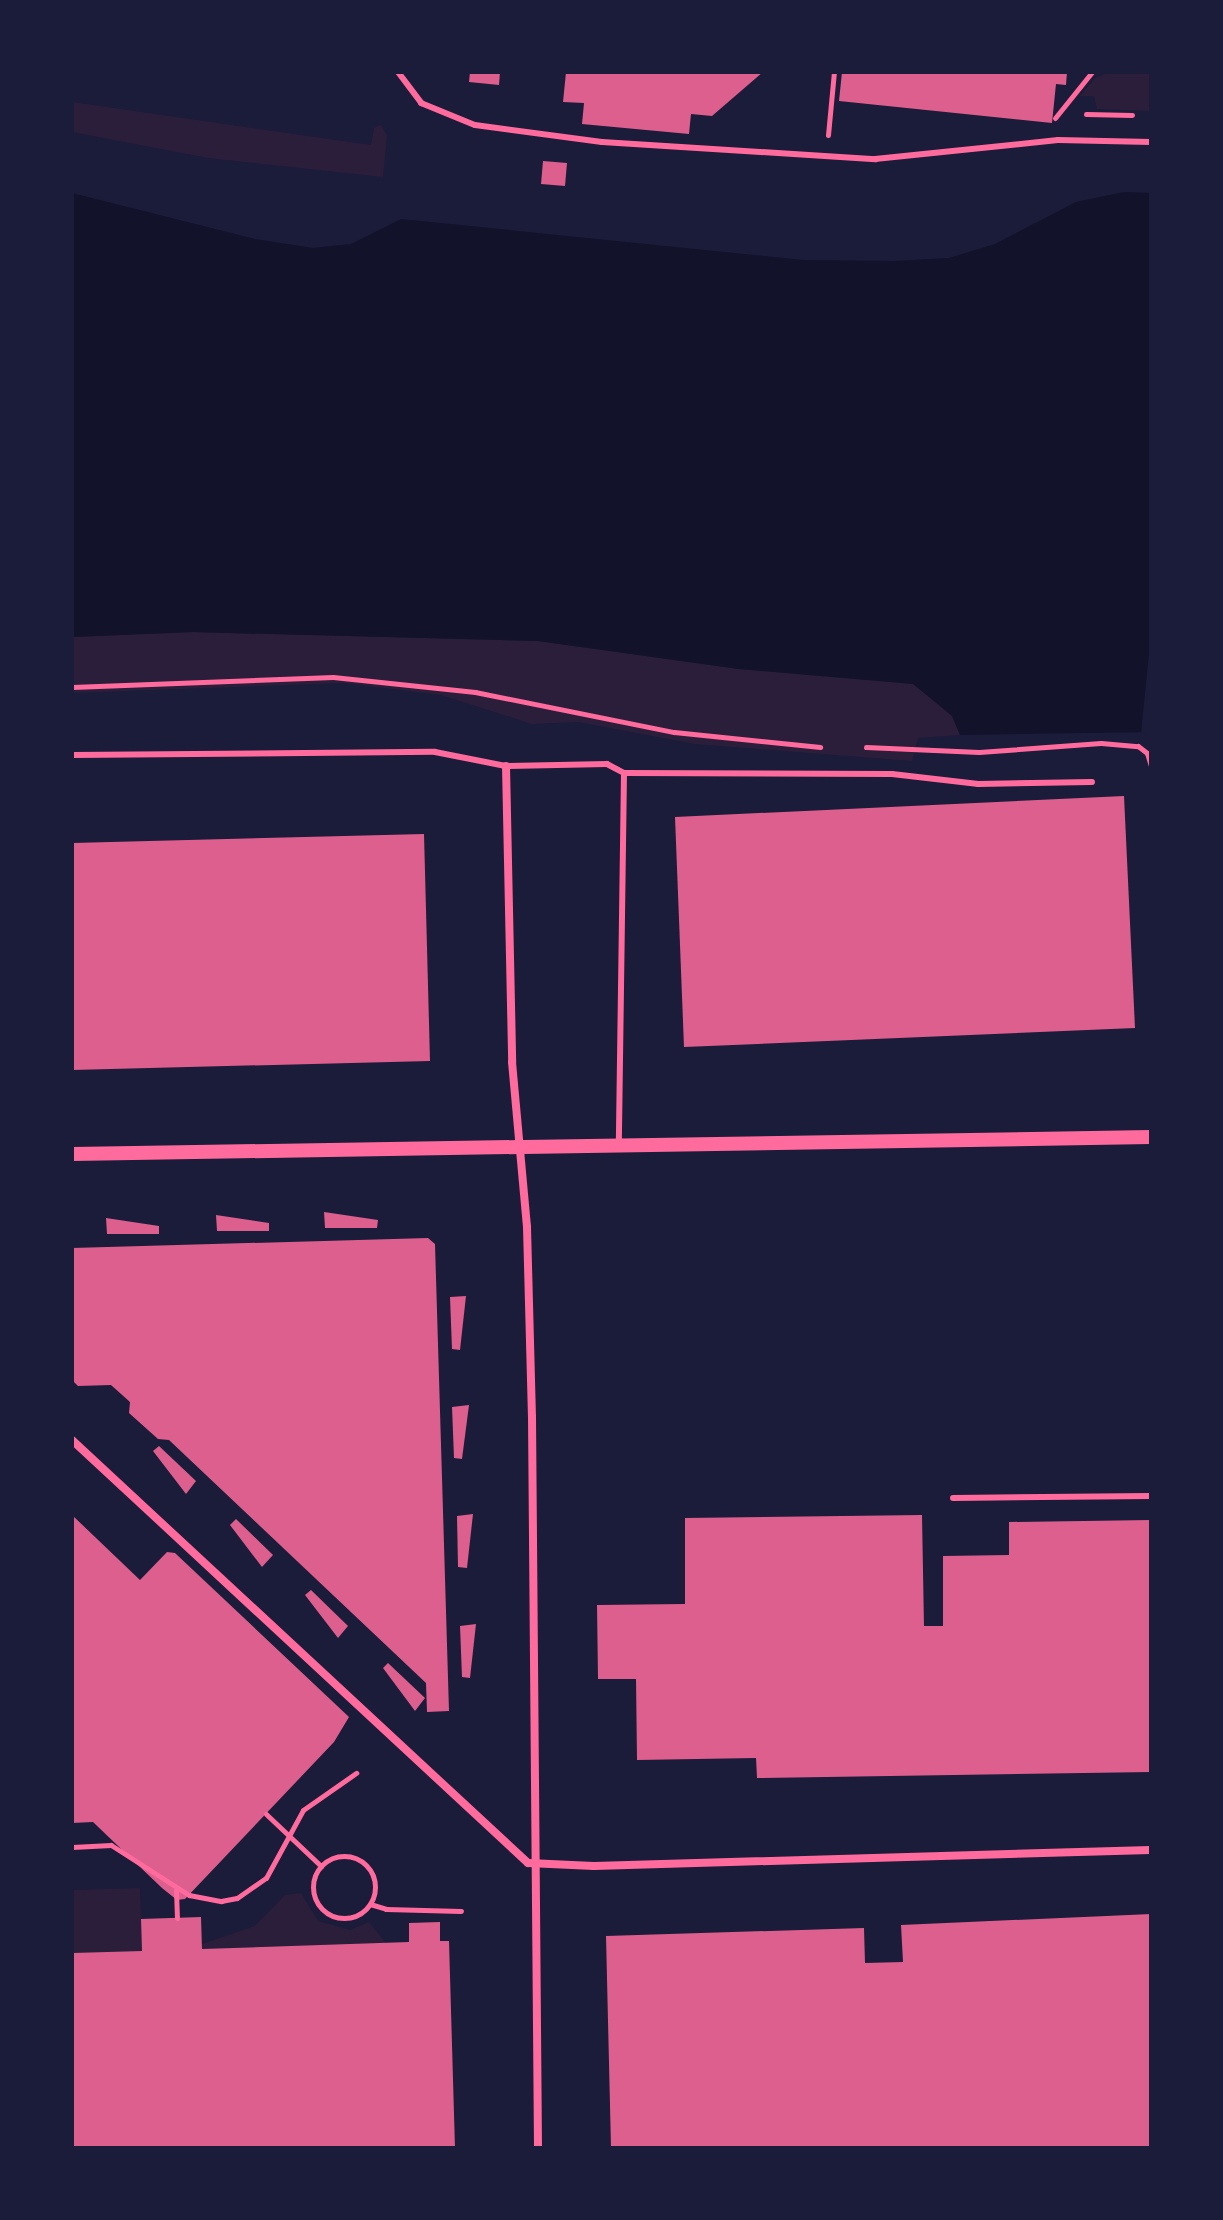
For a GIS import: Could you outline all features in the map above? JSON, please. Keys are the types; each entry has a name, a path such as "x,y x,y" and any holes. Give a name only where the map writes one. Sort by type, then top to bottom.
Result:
{"street":[{"path":"506,766 512,1062 527,1227 532,1417 538,2148"},
{"path":"72,1154 519,1144 1151,1137"},
{"path":"72,1440 511,1852 535,1865 1151,1850"}],"lane":[{"path":"398,72 421,103 475,125 602,142 875,159 1058,140 1151,142"},
{"path":"72,755 435,752 506,766 607,764 624,773 892,774 978,784 1092,782"},
{"path":"619,1143 624,773"},
{"path":"953,1498 1151,1496"}],"path":[{"path":"825,155 834,72"},
{"path":"1054,121 1092,72"},
{"path":"72,687 333,677 464,690 684,734 835,747"},
{"path":"849,748 924,745 979,752 1101,743 1138,746 1147,753 1151,766"},
{"path":"72,1847 111,1845 176,1889 221,1901 253,1892 266,1878 287,1833 303,1810 356,1773"},
{"path":"266,1814 321,1866"},
{"path":"342,1856 362,1861 374,1878 370,1904 350,1918 323,1910 313,1893 321,1866 342,1856"},
{"path":"176,1889 177,1918"},
{"path":"370,1904 386,1909 461,1911"}],"shaded area":[{"path":"1110,72 1151,72 1151,111 1097,109 1094,96 1080,96 1095,78"},
{"path":"72,102 371,145 374,128 381,125 387,136 383,177 208,158 72,132"},
{"path":"1124,192 1151,193 1151,732 960,735 952,716 913,684 739,669 538,641 193,632 72,637 72,193 255,239 313,248 351,244 401,219 803,260 894,261 949,258 995,244 1076,202"},
{"path":"193,632 538,641 739,669 888,680 913,684 933,698 952,716 960,735 918,738 912,761 695,744 578,722 532,724 441,695 344,683 72,693 72,637"},
{"path":"140,1888 142,1951 72,1953 72,1890"},
{"path":"301,1893 318,1921 350,1930 369,1922 386,1943 202,1949 202,1944 255,1926 285,1895"}],"pier":[{"path":"1151,633 1151,736 1141,733"}],"building":[{"path":"470,72 500,72 499,85 469,82"},
{"path":"566,72 763,72 712,116 691,114 689,134 582,124 584,103 563,102"},
{"path":"842,72 1067,72 1066,85 1056,84 1052,123 839,101"},
{"path":"543,161 567,163 565,186 541,184"},
{"path":"1124,796 1135,1028 684,1047 675,817"},
{"path":"424,834 430,1061 72,1070 72,843"},
{"path":"324,1212 378,1220 377,1228 325,1228"},
{"path":"216,1215 269,1223 269,1231 217,1231"},
{"path":"106,1218 159,1226 159,1234 107,1234"},
{"path":"428,1238 435,1244 449,1711 427,1712 426,1683 169,1440 158,1439 129,1413 130,1402 111,1385 78,1386 72,1380 72,1248"},
{"path":"466,1296 460,1350 452,1349 450,1297"},
{"path":"469,1405 462,1459 454,1458 452,1407"},
{"path":"159,1446 196,1481 186,1494 153,1451"},
{"path":"473,1514 467,1568 458,1567 457,1516"},
{"path":"72,1515 140,1580 167,1552 175,1553 349,1717 334,1742 185,1899 177,1900 162,1888 93,1822 72,1823"},
{"path":"922,1515 924,1626 943,1626 943,1556 1009,1555 1009,1522 1151,1520 1151,1772 757,1778 756,1758 637,1760 636,1679 598,1679 597,1605 685,1604 685,1518"},
{"path":"236,1519 273,1555 262,1567 230,1525"},
{"path":"311,1590 348,1626 338,1638 305,1595"},
{"path":"476,1624 470,1678 462,1677 460,1626"},
{"path":"388,1663 425,1698 415,1711 383,1668"},
{"path":"1151,1914 1151,2148 611,2148 606,1936 864,1928 865,1963 903,1962 901,1925"},
{"path":"201,1917 202,1949 409,1942 409,1923 440,1922 440,1941 449,1941 455,2148 72,2148 72,1953 142,1951 141,1919"}]}
